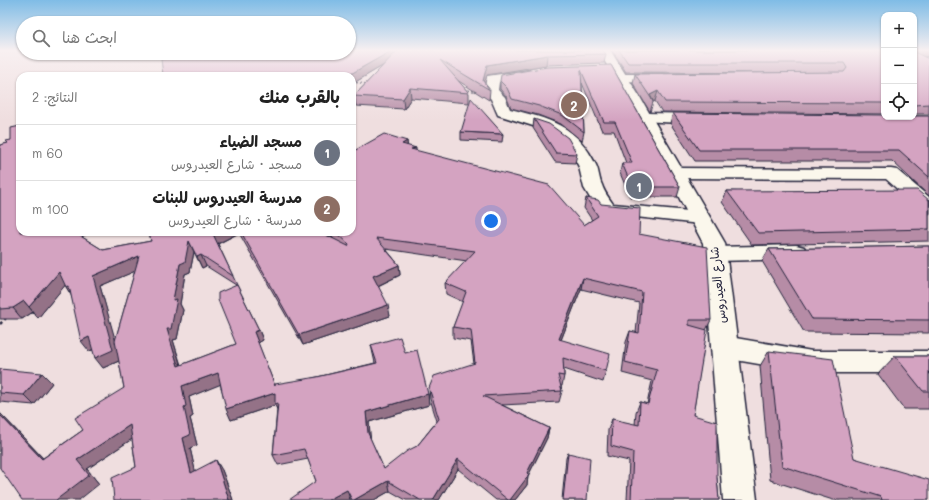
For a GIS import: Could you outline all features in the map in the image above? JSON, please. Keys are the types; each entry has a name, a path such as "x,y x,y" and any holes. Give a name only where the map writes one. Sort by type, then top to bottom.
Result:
{"street":[{"path":"530,73 492,79 492,91 498,97 503,112 541,122 561,131 574,140 588,166 593,186 606,209 700,218"},
{"name":"شارع العيدروس","path":"615,73 645,118 714,243 740,500"},
{"path":"651,73 677,78"},
{"path":"645,118 716,119"},
{"path":"675,173 891,174 929,207"},
{"path":"715,254 818,252"},
{"path":"724,347 812,362 929,362"}],"path":[{"path":"356,82 374,84"},
{"path":"463,90 492,91"},
{"path":"0,324 9,316"}],"building":[{"path":"376,73 452,73 469,93 410,88 403,99 356,96 356,94"},
{"path":"462,73 485,73 483,81 490,90"},
{"path":"511,73 581,73 584,132 562,115 539,106 512,99 507,88 500,81 501,75"},
{"path":"582,73 616,73 680,187 632,187 622,163 632,163 615,122 604,122"},
{"path":"881,73 881,103 665,102 658,91 650,95 653,101 635,74"},
{"path":"917,73 929,73 929,104 917,105"},
{"path":"471,98 503,134 461,132"},
{"path":"673,113 881,115 881,120 917,120 917,116 929,116 929,177 899,150 699,150"},
{"path":"534,119 549,124 568,138 577,154 556,153"},
{"path":"16,127 16,236 80,236 103,250 151,241 150,236 214,236 233,276 201,255 197,257 189,241 185,262 180,264 173,300 177,299 171,329 167,329 178,366 236,344 218,300 218,293 237,285 259,330 254,332 275,386 275,384 317,377 377,363 371,345 400,337 405,353 417,350 428,394 366,412 368,433 384,469 407,451 417,446 439,419 429,388 434,376 475,363 471,330 453,327 466,292 445,283 475,251 376,238 399,265 373,276 388,305 299,335 243,236 328,236 348,246 349,244 340,236 356,236 356,150 384,134 407,141 402,144 416,148 411,149 549,185 584,225 598,216 586,198 598,200 601,204 640,208 639,234 707,247 711,320 689,320 689,325 707,330 693,415 717,422 717,478 719,500 631,500 633,452 611,446 612,419 639,425 640,402 648,404 657,370 625,362 630,331 639,333 642,292 583,278 559,339 610,354 606,371 563,358 564,376 558,375 562,391 483,396 549,428 527,473 529,475 510,500 508,500 458,459 433,500 420,500 388,481 354,500 352,500 347,490 328,500 289,500 316,481 304,449 273,455 278,403 275,404 275,393 226,409 218,373 182,386 186,406 184,407 190,435 183,438 191,473 216,460 229,500 114,500 112,478 136,467 130,425 77,460 89,475 56,500 22,500 0,468 0,415 42,459 83,430 75,418 124,388 115,341 139,256 93,276 113,350 95,358 89,337 81,341 69,286 66,287 59,272 29,307 24,301 13,308 0,309 0,145 8,143 6,141 11,140 11,128"},
{"path":"917,190 929,200 929,229 758,233 727,191"},
{"path":"929,246 929,320 812,319 769,249"},
{"path":"769,351 833,359 854,458 929,480 929,500 882,500 881,497 782,466"},
{"path":"895,356 929,356 929,391 923,391"},
{"path":"0,369 42,373 24,395 0,393"},
{"path":"568,453 590,458 587,500 563,500"}],"place":[{"name":"مدرسة العيدروس للبنات","path":"574,105"},
{"name":"مسجد الضياء","path":"639,186"}]}
